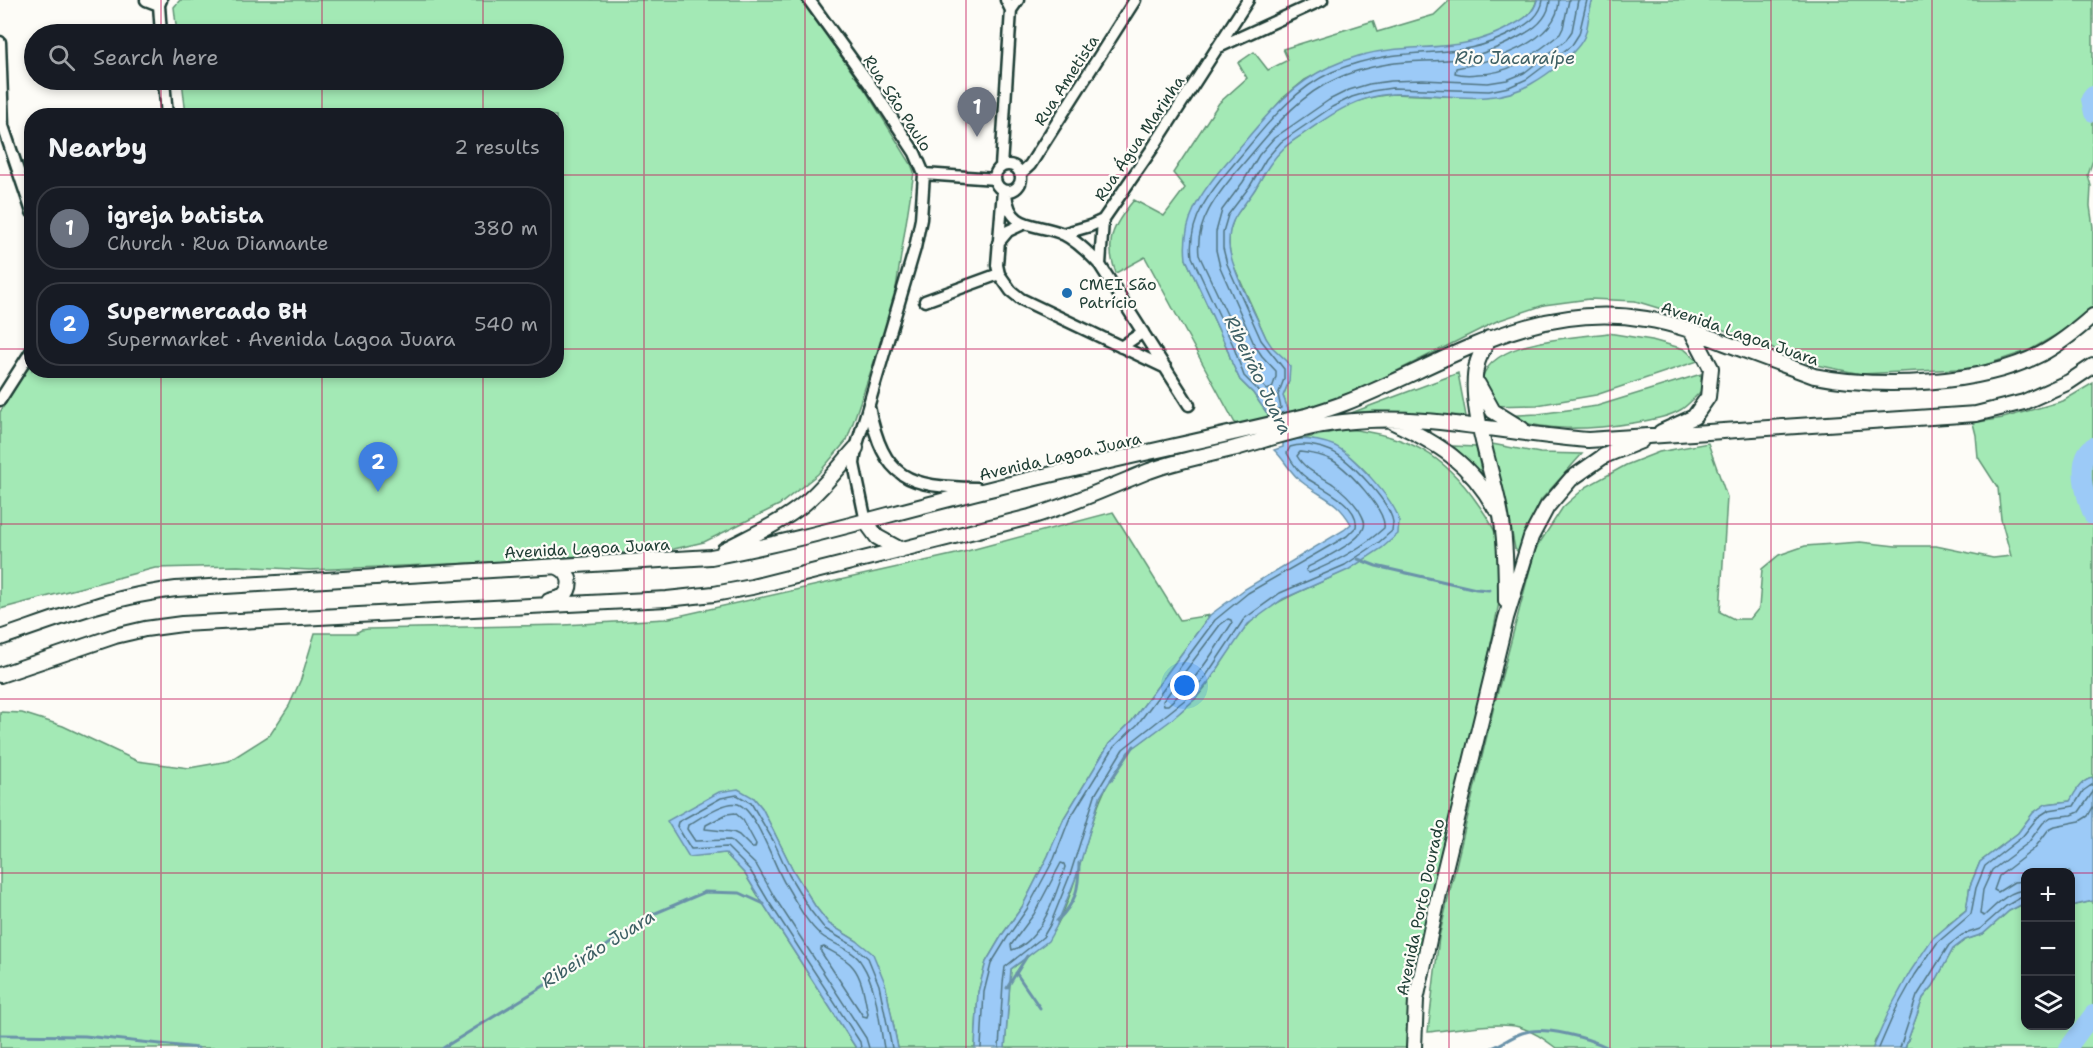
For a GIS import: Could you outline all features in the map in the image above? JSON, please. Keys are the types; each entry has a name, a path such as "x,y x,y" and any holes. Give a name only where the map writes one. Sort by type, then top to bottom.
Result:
{"main road":[{"name":"Avenida Lagoa Juara","path":"0,675 115,636 182,624 667,598 714,594 752,587 1055,510 1162,466 1251,444 1308,422 1489,339 1538,323 1581,316 1611,315 1648,319 1691,330 1815,376 1876,383 1920,382 1969,377 2005,368 2041,354 2073,334 2093,316"},
{"path":"1506,618 1531,537 1547,507 1571,479 1604,456 1694,417 1708,397 1711,368 1691,330"},
{"path":"1489,339 1478,362 1475,377 1477,411 1502,522 1506,618"},
{"name":"Avenida Lagoa Juara","path":"0,638 109,601 141,593 176,589 711,557 751,550 989,489 1250,429 1308,422 1430,421 1587,440 1976,414 2024,402 2069,382 2093,366"},
{"path":"1475,377 1493,411 1532,434"},
{"path":"1388,420 1431,441 1452,455 1486,492 1502,522"},
{"path":"711,557 804,504 856,448"},
{"path":"866,522 877,537 901,550"},
{"path":"500,608 560,600 570,587 569,577 563,570 554,566"},
{"name":"Avenida Porto Dourado","path":"1414,1048 1416,1000 1458,809 1506,618"}],"street":[{"path":"146,0 160,2 161,24"},
{"name":"Rua São Paulo","path":"809,0 907,138 924,174 921,219 915,248 856,448 856,475 866,522"},
{"path":"1001,167 1014,167 1020,174 1016,188 1004,190 997,186 995,179 996,172 1001,167 1009,5 1018,0"},
{"name":"Rua Ametista","path":"1020,174 1030,165 1135,0"},
{"name":"Rua Água Marinha","path":"1100,265 1103,220 1248,0"},
{"path":"1218,47 1322,0"},
{"path":"0,42 3,126 24,188"},
{"path":"165,90 166,108"},
{"path":"924,174 995,179"},
{"path":"1004,190 1009,210 1023,224 1062,234 1087,251 1100,265 1189,405"},
{"path":"1004,190 996,254 999,274 1011,291 1021,299 1166,368"},
{"path":"1062,234 1103,220"},
{"path":"997,243 1008,231 1023,224"},
{"path":"925,301 999,274"},
{"path":"1121,347 1143,332"},
{"path":"0,400 24,362"},
{"path":"869,407 879,445 897,470 907,478 938,488 989,489"}],"green space":[{"path":"180,0 801,0 867,93 914,172 893,307 847,440 818,474 779,505 704,542 674,549 496,562 309,570 238,566 155,568 0,609 0,412 24,374 24,378 564,378 564,108 185,108 183,90 564,90 564,24 176,24 174,7"},
{"path":"1450,0 1537,0 1528,16 1520,22 1502,32 1475,42 1330,67 1305,80 1283,98 1218,173 1186,259 1240,380 1253,393 1271,419 1236,425 1145,257 1116,273 1112,262 1111,242 1116,226 1134,200 1164,216 1185,188 1173,173 1219,103 1247,78 1238,63 1254,52 1268,70 1288,60 1283,49 1373,21 1377,32 1434,15"},
{"path":"1593,0 2093,0 2093,160 2088,175 2091,186 2090,206 2093,227 2093,308 2080,321 2030,350 1976,368 1861,374 1812,364 1698,320 1635,301 1589,299 1544,305 1497,321 1345,397 1289,412 1283,396 1289,381 1266,338 1232,262 1229,248 1229,233 1234,218 1270,163 1284,147 1335,112 1354,102 1392,94 1446,96 1590,7"},
{"path":"1608,333 1652,340 1684,349 1698,361 1596,395 1537,405 1489,406 1481,384 1486,369 1498,358 1514,349 1554,339"},
{"path":"1458,373 1466,416 1374,411 1351,413"},
{"path":"1701,374 1702,390 1687,405 1670,415 1652,420 1599,427 1566,428 1533,425 1500,416 1538,414 1597,406"},
{"path":"2093,383 2093,778 2082,784 2071,801 2046,804 2033,813 2018,833 1980,862 1970,886 1966,910 1949,923 1875,1041 1873,1048 1556,1048 1529,1031 1510,1025 1487,1025 1428,1032 1439,937 1495,702 1535,550 1563,507 1586,487 1626,465 1659,452 1708,443 1727,497 1720,612 1734,619 1750,619 1759,608 1762,569 1779,555 1805,546 1860,542 1896,546 1936,546 1993,558 2011,556 2001,519 1998,488 1978,457 1973,423 2003,418 2063,401"},
{"path":"1346,429 1387,436 1405,442 1437,459 1465,486 1484,513 1495,531 1500,552 1502,587 1413,1048 1005,1048 1011,969 1036,949 1057,925 1074,882 1095,814 1114,772 1127,753 1194,700 1204,689 1235,641 1253,620 1276,603 1341,573 1365,558 1369,475 1340,450 1323,443 1303,439"},
{"path":"1492,444 1540,453 1582,454 1541,500 1518,552 1515,549 1507,506 1491,449"},
{"path":"1453,446 1476,447 1482,475"},
{"path":"1113,512 1180,620 1210,615 1132,721 1109,744 1064,818 1022,907 986,962 978,992 975,1048 898,1048 885,983 857,941 829,924 815,906 794,872 762,808 754,798 689,856 725,853 745,874 856,1048 0,1048 0,712 22,713 63,726 137,761 189,768 229,761 270,735 289,706 301,679 315,633 356,633 368,629 564,625 665,619 956,554"},
{"path":"2093,901 2093,1048 1905,1048 1923,998 1933,986 1953,949 1965,940 1983,934 2009,911 2021,905 2021,1030 2075,1030 2075,905"}],"water":[{"name":"Rio Jacaraípe","path":"1537,0 1593,0 1582,42 1545,75 1531,84 1498,96 1392,94 1357,102 1326,118 1284,148 1271,162 1237,214 1229,235 1230,254 1234,266 1266,338 1290,367 1289,381 1283,396 1289,412 1271,419 1253,393 1240,380 1186,259 1187,231 1195,206 1218,173 1261,122 1299,85 1313,75 1351,58 1366,54 1453,45 1482,39 1525,18 1534,9"},
{"path":"1298,439 1330,444 1352,458 1390,502 1399,520 1398,534 1382,548 1348,570 1283,599 1248,624 1195,699 1128,752 1100,797 1076,877 1056,927 1048,941 1011,969 1005,1048 975,1048 978,992 986,962 1022,907 1064,818 1109,744 1132,721 1210,615 1245,589 1351,524 1335,504 1298,478 1274,450 1283,447 1283,443"},
{"path":"2093,778 2093,901 2075,905 2075,868 2021,868 2021,905 2009,911 1983,934 1965,940 1953,949 1933,986 1923,998 1905,1048 1873,1048 1891,1007 1910,972 1932,939 1966,910 1970,886 1980,862 2018,833 2033,813 2046,804 2070,801 2082,784"},
{"path":"738,789 754,798 762,808 794,872 829,924 873,954 885,983 898,1048 856,1048 745,874 725,853 689,857 667,821 719,792"}],"waterway":[{"path":"2093,95 2090,99 2093,113"},
{"path":"2093,446 2087,452 2083,469 2084,489 2093,516"},
{"path":"1358,559 1376,566 1489,590"},
{"name":"Ribeirão Juara","path":"1111,780 1134,746"},
{"name":"Ribeirão Juara","path":"1057,921 1075,895 1079,863"},
{"name":"Ribeirão Juara","path":"443,1048 589,958 651,915 705,892 740,893 764,904"},
{"name":"Ribeirão Juara","path":"1007,988 1027,956"},
{"path":"1016,973 1040,1008"},
{"path":"2068,1048 2093,1014"},
{"path":"1492,1048 1531,1031 1554,1032 1578,1037 1609,1048"},
{"path":"0,1035 85,1036 198,1048"}],"place":[{"name":"igreja batista","path":"977,137"},
{"name":"CMEI São Patrício","path":"1067,293"},
{"name":"Supermercado BH","path":"378,492"}]}
